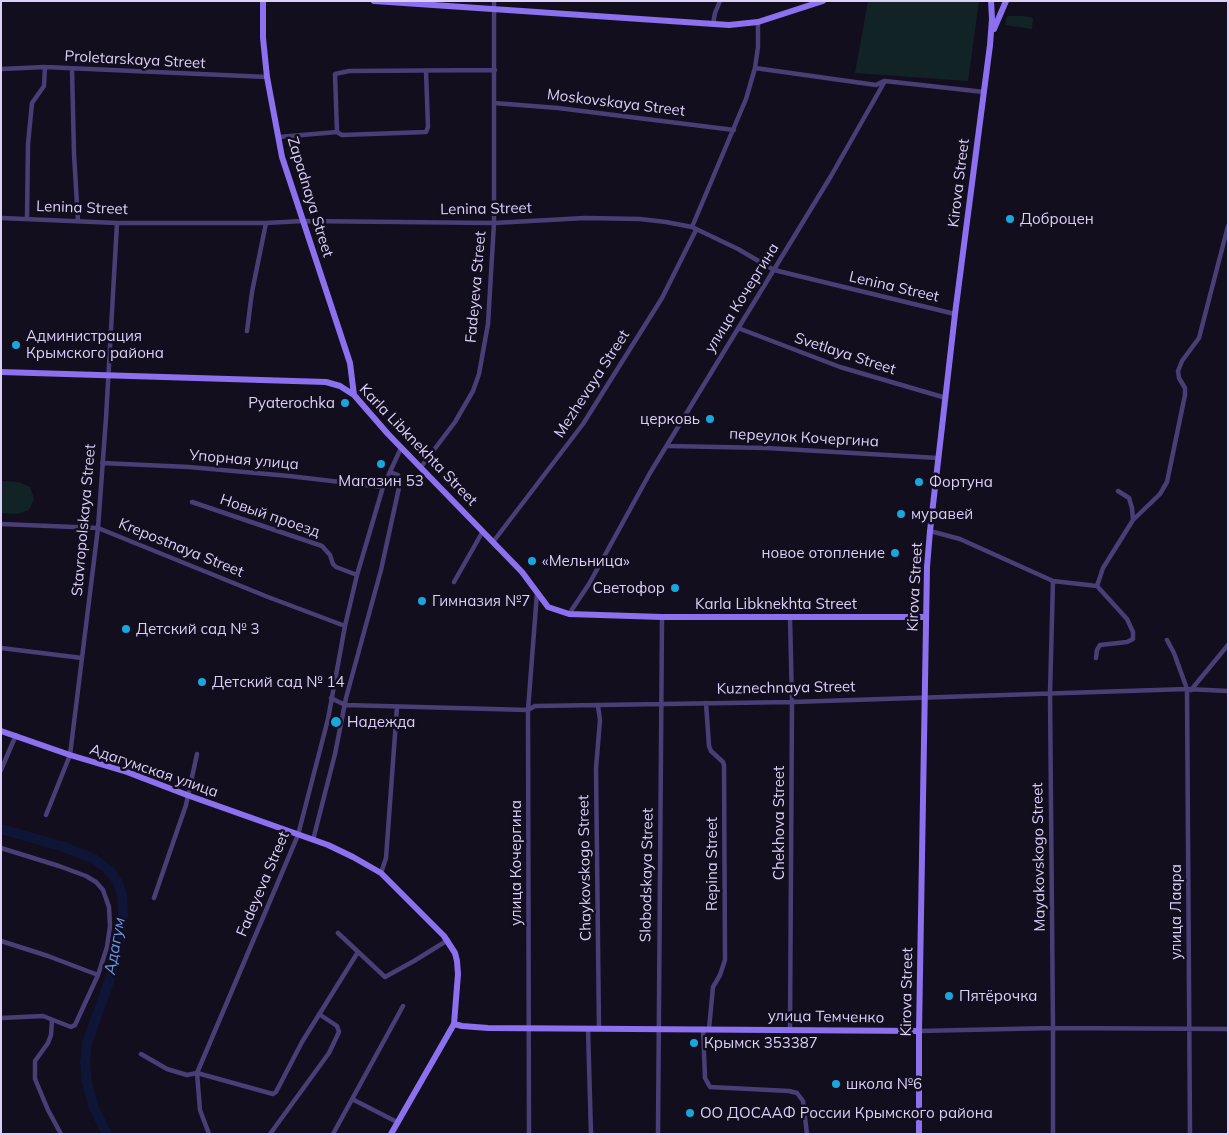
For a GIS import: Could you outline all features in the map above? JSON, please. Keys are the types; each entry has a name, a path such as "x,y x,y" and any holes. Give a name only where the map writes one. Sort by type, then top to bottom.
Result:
{"main road":[{"name":"Zapadnaya Street","path":"263,1 263,38 267,78 282,157 350,363 354,395"},
{"path":"374,1 712,24 758,22 823,1"},
{"path":"990,44 991,1"},
{"path":"990,44 996,21 1006,1"},
{"name":"Kirova Street","path":"918,1134 925,617 930,531 955,314 990,44"},
{"name":"Karla Libknekhta Street","path":"1,372 326,382 340,386 354,395 402,448 522,572 548,607 569,614 662,617 925,617"},
{"name":"Адагумская улица","path":"1,731 127,772 328,845 353,856 381,873 448,940"},
{"path":"391,1134 454,1024 458,974 455,953 448,940"},
{"name":"улица Темченко","path":"454,1024 488,1028 919,1031"}],"street":[{"name":"Fadeyeva Street","path":"421,467 465,406 479,374 488,324 494,223 494,1"},
{"path":"712,24 720,1"},
{"name":"Mezhevaya Street","path":"493,542 583,424 662,298 694,228 746,99 755,68 758,47 758,22"},
{"name":"Proletarskaya Street","path":"1,69 45,68 267,78"},
{"path":"27,219 28,144 32,103 44,86 45,68"},
{"path":"755,68 876,85 885,81 984,92"},
{"path":"72,69 78,221"},
{"path":"279,137 292,134 337,132 342,135 426,132 428,127 426,70"},
{"path":"337,132 335,74 349,71 495,70"},
{"name":"улица Кочергина","path":"569,614 589,584 650,473 831,176 885,81"},
{"name":"Moskovskaya Street","path":"494,103 558,108 734,130"},
{"name":"Lenina Street","path":"1,218 117,222 494,223 585,218 666,222 694,228 738,249 774,270 955,314"},
{"name":"Stavropolskaya Street","path":"46,815 70,755 98,528 117,222"},
{"path":"247,331 252,292 266,222"},
{"path":"1097,586 1102,568 1133,520 1160,494 1166,482 1185,395 1185,388 1178,371 1182,361 1199,338 1228,226"},
{"name":"Svetlaya Street","path":"738,328 840,367 946,398"},
{"name":"переулок Кочергина","path":"668,446 768,448 938,458"},
{"name":"Fadeyeva Street","path":"209,1134 200,1110 197,1073 298,834 326,726 357,575 383,487 402,448"},
{"name":"Упорная улица","path":"102,463 189,467 383,487"},
{"name":"Fadeyeva Street","path":"313,840 335,754 345,705 381,570 400,483 398,475 390,472"},
{"path":"1118,491 1129,498 1133,520"},
{"name":"Новый проезд","path":"192,502 322,546 330,555 336,568 357,575"},
{"name":"Krepostnaya Street","path":"1,524 98,528 345,626"},
{"path":"454,582 483,531"},
{"path":"930,531 960,539 1053,581 1097,586 1127,619 1134,632 1133,639 1127,642 1100,645 1096,650 1096,658"},
{"name":"Mayakovskogo Street","path":"1053,581 1050,693 1053,1134"},
{"name":"улица Кочергина","path":"529,1134 528,710 537,593"},
{"name":"Slobodskaya Street","path":"658,1134 662,617"},
{"name":"Chekhova Street","path":"790,617 792,702 790,1029"},
{"path":"1167,640 1189,690 1228,645"},
{"path":"1,648 82,658"},
{"name":"улица Лаара","path":"1189,690 1190,1134"},
{"name":"Kuznechnaya Street","path":"345,705 528,710 535,706 792,702 1050,693 1228,691"},
{"path":"331,698 345,705"},
{"name":"Repina Street","path":"706,703 709,746 714,754 723,762 724,775 725,960 720,975 713,987 706,1029 705,1078 710,1087 789,1091 797,1094 803,1101 807,1134"},
{"name":"Chaykovskogo Street","path":"598,706 600,720 596,768 599,1029"},
{"path":"381,873 386,858 397,707"},
{"path":"1,770 16,736"},
{"path":"154,898 186,805 196,754"},
{"path":"1,848 86,876 96,882 103,890 109,907 110,926 107,948 98,975 75,1025 71,1027 43,1016 1,1018"},
{"path":"338,933 385,977 448,940"},
{"path":"1,941 98,975"},
{"path":"141,1054 167,1069 187,1075 197,1073 273,1094 319,1014 358,952"},
{"path":"333,1134 403,1006"},
{"path":"270,1134 329,1054 339,1032 337,1026 319,1014"},
{"path":"52,1020 52,1035 34,1061 35,1079 61,1134"},
{"name":"улица Темченко","path":"919,1031 1189,1027 1228,1029"},
{"path":"588,1029 591,1134"},
{"path":"352,1099 397,1122"}],"shaded area":[{"path":"868,1 979,1 968,81 855,73"},
{"path":"1008,16 1033,18 1032,29 1005,25"},
{"path":"1,481 19,482 30,487 34,499 29,510 18,514 1,513"}],"waterway":[{"name":"Адагум","path":"1,829 64,847 94,859 110,871 118,883 122,895 123,912 120,938 109,982 87,1043 85,1063 87,1083 94,1108 107,1134"}],"place":[{"name":"Доброцен","path":"1010,219"},
{"name":"Администрация Крымского района","path":"16,345"},
{"name":"Pyaterochka","path":"345,403"},
{"name":"церковь","path":"710,419"},
{"name":"Магазин 53","path":"381,464"},
{"name":"Фортуна","path":"919,482"},
{"name":"муравей","path":"901,514"},
{"name":"новое отопление","path":"895,553"},
{"name":"«Мельница»","path":"532,561"},
{"name":"Светофор","path":"675,588"},
{"name":"Гимназия №7","path":"422,601"},
{"name":"Детский сад № 3","path":"126,629"},
{"name":"Детский сад № 14","path":"202,682"},
{"name":"Надежда","path":"336,722"},
{"name":"Пятёрочка","path":"949,996"},
{"name":"Крымск 353387","path":"694,1043"},
{"name":"школа №6","path":"836,1084"},
{"name":"ОО ДОСААФ России Крымского района","path":"690,1113"}]}
